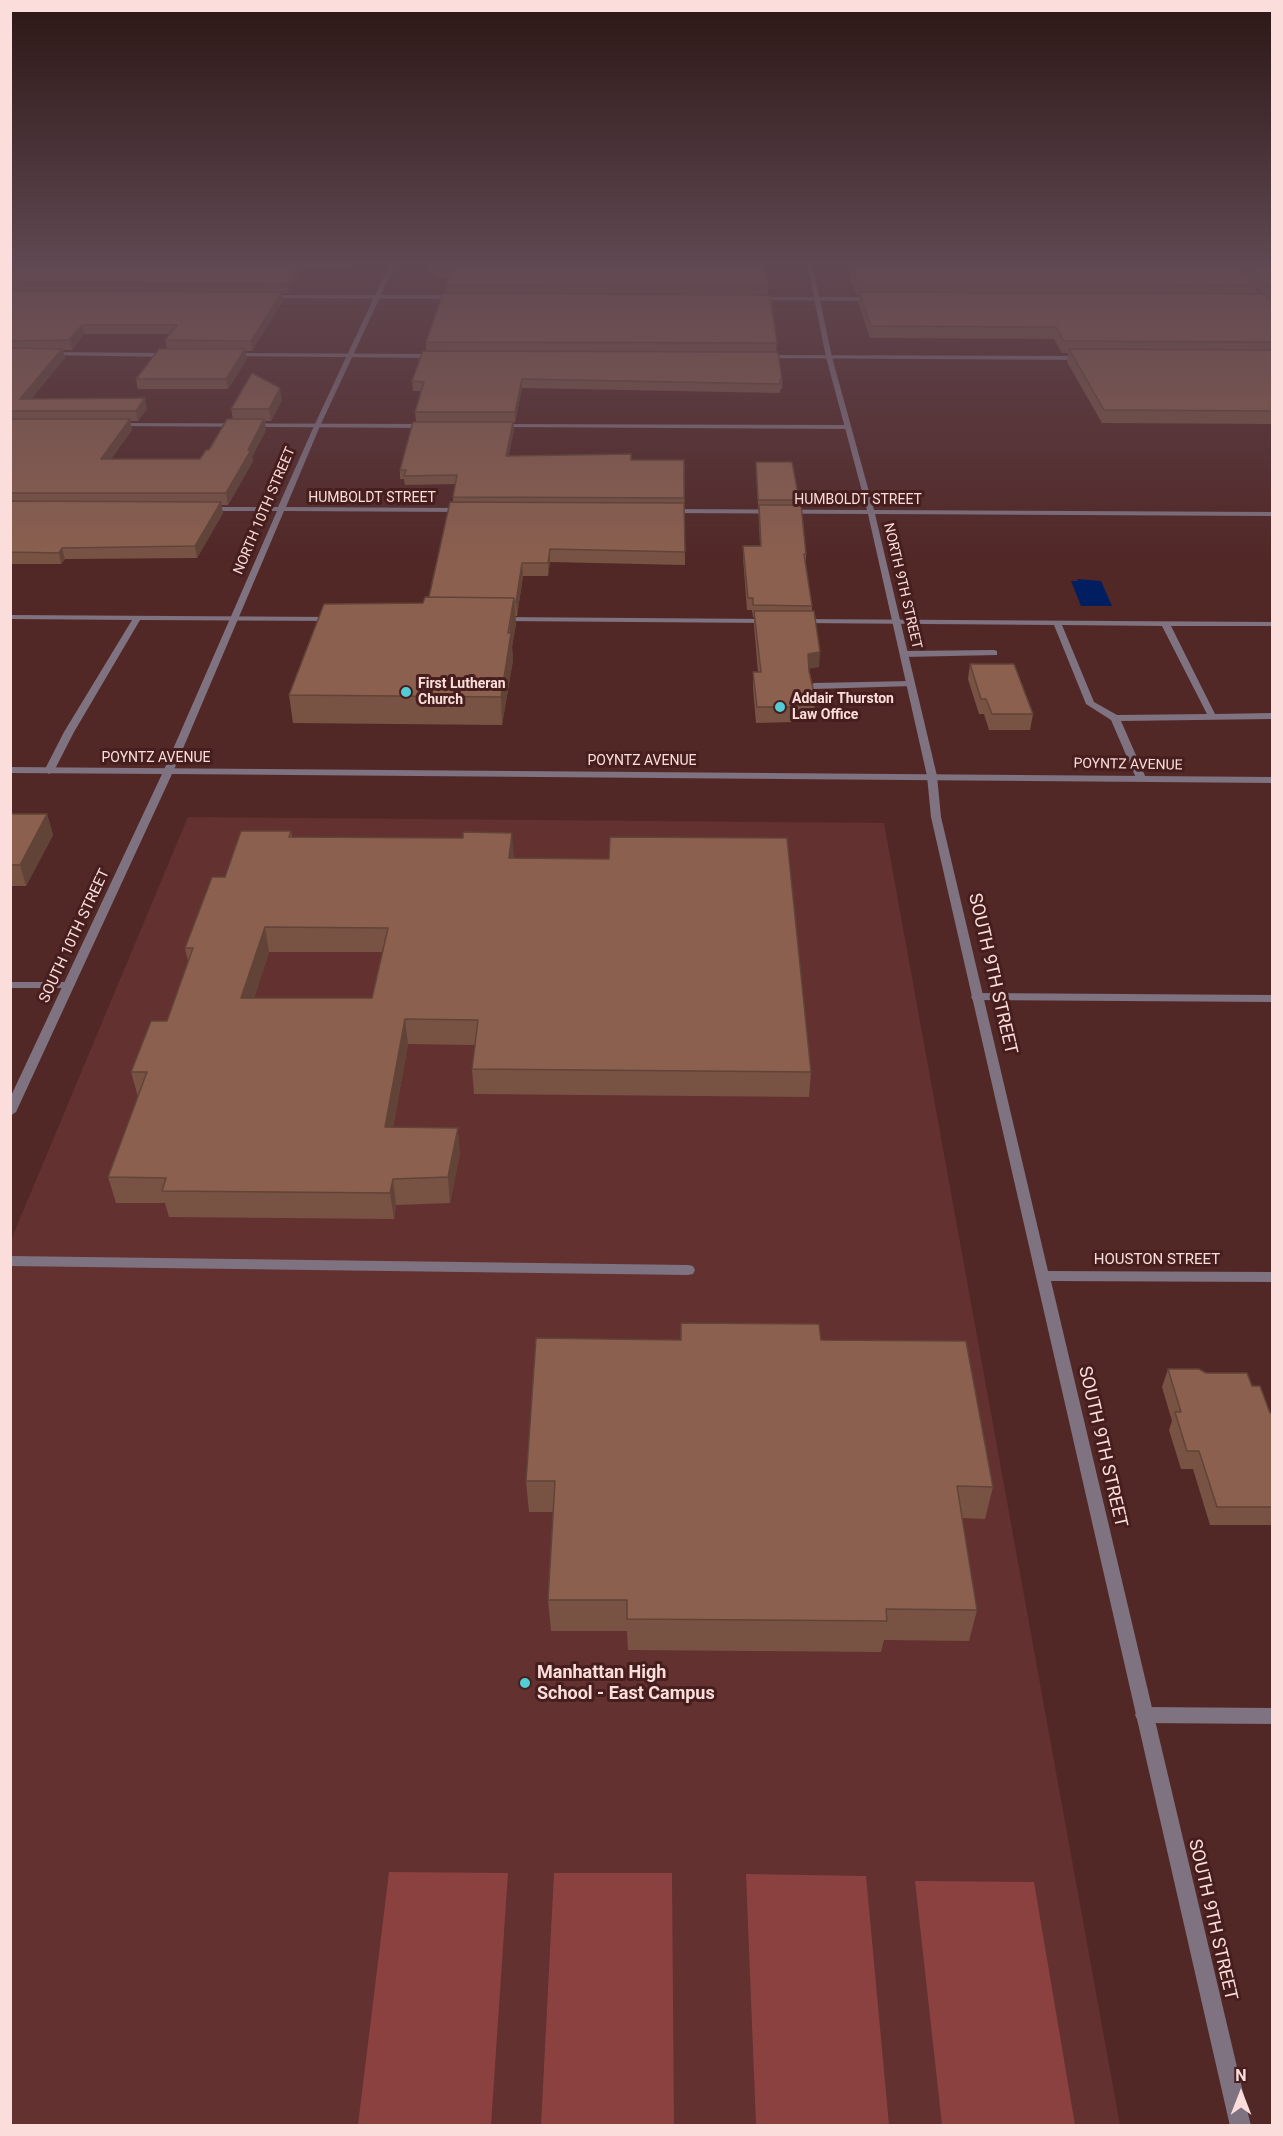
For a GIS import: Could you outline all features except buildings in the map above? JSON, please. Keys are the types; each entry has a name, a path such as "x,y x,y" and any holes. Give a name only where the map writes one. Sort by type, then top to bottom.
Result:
{"street":[{"name":"NORTH 10TH STREET","path":"168,772 345,363"},
{"name":"NORTH 9TH STREET","path":"830,363 871,512 932,776"},
{"path":"106,425 431,426"},
{"path":"491,426 847,427"},
{"name":"HUMBOLDT STREET","path":"198,509 476,510"},
{"name":"HUMBOLDT STREET","path":"653,511 1272,514"},
{"path":"10,617 338,619"},
{"path":"49,771 69,732 137,618"},
{"path":"493,619 780,621"},
{"path":"792,621 1272,624"},
{"path":"1057,622 1090,704 1115,718 1272,716"},
{"path":"1165,623 1213,718"},
{"path":"904,654 994,653"},
{"path":"814,686 910,684"},
{"path":"1115,718 1141,778"},
{"name":"POYNTZ AVENUE","path":"10,770 1272,780"},
{"name":"SOUTH 10TH STREET","path":"10,1112 168,772"},
{"name":"SOUTH 9TH STREET","path":"932,776 936,817 977,997 1241,2126"},
{"path":"10,985 69,985"},
{"path":"977,997 1272,999"},
{"path":"10,1261 688,1270"},
{"name":"HOUSTON STREET","path":"1042,1276 1272,1277"},
{"path":"1144,1715 1272,1716"}],"shaded area":[{"path":"1077,579 1101,581 1112,606 1081,606 1071,581 1078,581"},
{"name":"Manhattan High School - East Campus","path":"188,817 884,823 1120,2125 11,2126 11,1240"},
{"path":"389,1872 508,1873 491,2125 358,2125"},
{"path":"554,1873 672,1873 674,2125 541,2125"},
{"path":"746,1874 866,1876 889,2125 756,2125"},
{"path":"915,1881 1034,1882 1075,2125 942,2125"}],"place":[{"name":"First Lutheran Church","path":"406,692"},
{"name":"Addair Thurston Law Office","path":"780,707"},
{"name":"Manhattan High School - East Campus","path":"525,1683"}]}
